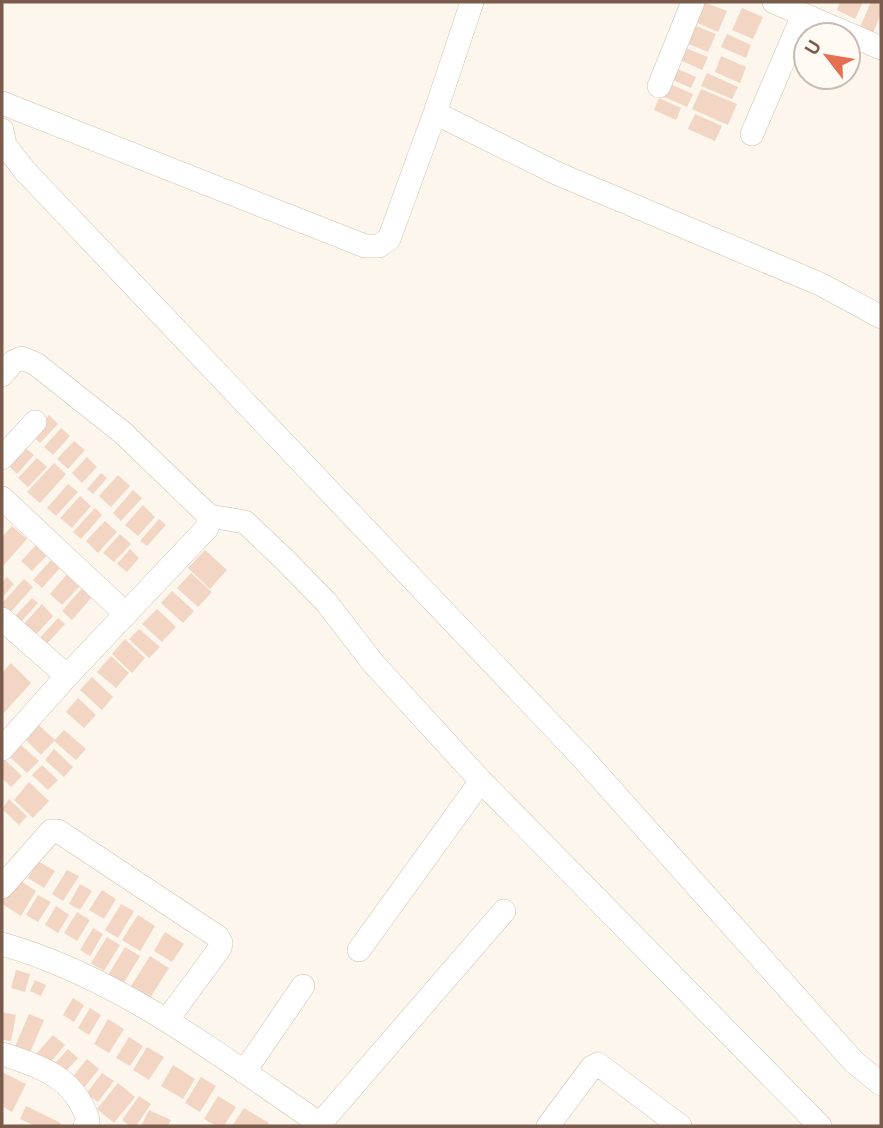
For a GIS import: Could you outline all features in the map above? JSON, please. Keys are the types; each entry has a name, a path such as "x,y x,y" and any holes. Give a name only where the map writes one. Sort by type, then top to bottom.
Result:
{"street":[{"path":"472,2 389,239 379,246 365,246 4,103 2,130 5,145 25,171 581,755 854,1062 881,1084"},
{"path":"659,86 693,2"},
{"path":"774,2 881,48"},
{"path":"751,134 803,15"},
{"path":"435,113 556,173 820,284 881,317"},
{"path":"2,375 13,362 22,358 36,364 123,433 209,516 245,522 326,602 373,663 481,781 820,1126"},
{"path":"2,458 35,422"},
{"path":"2,498 126,614"},
{"path":"2,749 207,528 209,516"},
{"path":"2,619 67,676"},
{"path":"359,950 481,781"},
{"path":"2,887 51,831 58,831 218,937 220,948 167,1020"},
{"path":"2,944 56,961 167,1020 322,1125 504,911"},
{"path":"244,1072 303,986"},
{"path":"2,1054 33,1063 71,1088 82,1101 88,1120 85,1126"},
{"path":"548,1126 592,1067 598,1064 680,1126"}],"building":[{"path":"704,2 727,11 718,32 693,21"},
{"path":"840,2 863,2 855,19 837,10"},
{"path":"871,2 881,4 881,13 873,33 862,28"},
{"path":"742,8 763,17 753,39 732,30"},
{"path":"689,23 716,34 708,52 681,41"},
{"path":"727,34 751,45 746,58 721,47"},
{"path":"683,47 708,57 702,70 678,59"},
{"path":"721,56 746,67 740,83 715,72"},
{"path":"671,66 696,77 691,88 666,77"},
{"path":"707,73 738,87 732,99 701,86"},
{"path":"670,84 693,94 687,107 664,97"},
{"path":"701,89 737,104 728,125 692,109"},
{"path":"659,98 681,108 676,120 654,110"},
{"path":"695,114 722,126 715,141 688,129"},
{"path":"49,415 58,424 40,443 31,435"},
{"path":"61,428 70,436 53,455 44,447"},
{"path":"74,441 85,450 68,469 57,459"},
{"path":"22,445 34,455 17,474 6,463"},
{"path":"87,457 97,467 82,483 72,473"},
{"path":"37,458 47,467 28,487 18,478"},
{"path":"54,463 66,474 40,503 27,492"},
{"path":"101,473 107,478 93,494 87,489"},
{"path":"118,475 130,486 111,507 99,496"},
{"path":"68,484 78,492 56,516 47,508"},
{"path":"133,490 142,498 121,521 113,513"},
{"path":"80,496 91,506 72,528 60,518"},
{"path":"143,505 155,517 138,536 125,525"},
{"path":"95,508 102,515 81,539 73,532"},
{"path":"159,519 166,525 147,546 140,541"},
{"path":"105,521 117,532 98,553 86,541"},
{"path":"12,526 27,539 4,565 2,537"},
{"path":"120,534 131,544 114,562 103,553"},
{"path":"37,544 48,554 32,571 21,561"},
{"path":"130,549 139,558 127,572 117,564"},
{"path":"205,550 227,570 210,589 188,568"},
{"path":"51,560 60,568 42,588 33,580"},
{"path":"68,573 81,585 62,605 50,594"},
{"path":"191,573 212,592 198,607 177,588"},
{"path":"7,577 14,584 2,598 2,582"},
{"path":"24,579 33,587 7,616 2,612 2,603"},
{"path":"83,587 93,596 72,620 62,611"},
{"path":"172,591 194,611 183,623 161,603"},
{"path":"32,598 38,603 22,621 15,616"},
{"path":"42,604 53,616 33,638 21,627"},
{"path":"157,609 176,627 162,642 142,624"},
{"path":"58,618 65,624 45,646 38,640"},
{"path":"139,629 160,647 149,658 129,639"},
{"path":"125,639 145,658 132,673 112,654"},
{"path":"111,656 129,673 116,688 97,672"},
{"path":"11,663 31,683 2,715 2,673"},
{"path":"92,677 113,697 102,710 80,690"},
{"path":"78,698 96,715 84,728 66,712"},
{"path":"39,725 55,740 41,755 26,740"},
{"path":"64,730 86,749 76,760 54,741"},
{"path":"21,745 39,761 27,773 10,757"},
{"path":"54,749 73,767 64,777 45,760"},
{"path":"5,760 22,776 11,787 2,778 2,764"},
{"path":"42,765 58,780 48,790 32,775"},
{"path":"29,782 49,801 33,818 14,800"},
{"path":"9,799 27,816 19,825 2,809"},
{"path":"38,861 55,871 44,888 28,878"},
{"path":"67,870 79,876 63,901 52,894"},
{"path":"15,877 36,891 21,916 2,904 2,899"},
{"path":"80,884 92,891 80,910 69,904"},
{"path":"102,890 116,899 104,919 89,910"},
{"path":"38,895 51,902 38,922 26,915"},
{"path":"121,904 134,911 118,938 105,930"},
{"path":"56,906 69,915 58,933 45,925"},
{"path":"77,912 90,920 77,941 64,933"},
{"path":"138,915 155,926 140,951 122,940"},
{"path":"93,928 103,934 90,956 80,950"},
{"path":"165,932 184,944 172,962 154,951"},
{"path":"107,937 120,945 104,971 91,963"},
{"path":"125,947 140,956 123,984 108,975"},
{"path":"150,956 169,968 150,998 131,986"},
{"path":"16,970 30,974 25,992 11,988"},
{"path":"35,980 46,985 41,996 30,991"},
{"path":"73,998 84,1005 74,1022 63,1015"},
{"path":"90,1008 101,1015 89,1035 78,1028"},
{"path":"2,1012 16,1015 11,1041 2,1040"},
{"path":"29,1014 44,1020 29,1055 14,1049"},
{"path":"108,1019 124,1029 109,1053 94,1044"},
{"path":"53,1035 65,1045 48,1065 36,1054"},
{"path":"129,1037 143,1046 130,1066 116,1058"},
{"path":"147,1047 164,1057 149,1080 133,1070"},
{"path":"68,1049 78,1058 65,1072 55,1063"},
{"path":"87,1059 99,1069 83,1089 71,1079"},
{"path":"173,1065 195,1079 183,1099 161,1086"},
{"path":"2,1072 26,1084 12,1112 2,1106"},
{"path":"102,1073 114,1081 98,1102 86,1094"},
{"path":"201,1077 216,1086 200,1112 185,1103"},
{"path":"118,1083 135,1097 114,1123 97,1109"},
{"path":"139,1096 151,1104 136,1126 130,1126 122,1120"},
{"path":"218,1096 236,1107 224,1126 216,1126 204,1119"},
{"path":"26,1106 61,1123 59,1126 35,1126 20,1119"},
{"path":"244,1108 269,1123 267,1126 232,1126"},
{"path":"149,1110 171,1120 168,1126 141,1126"}]}
